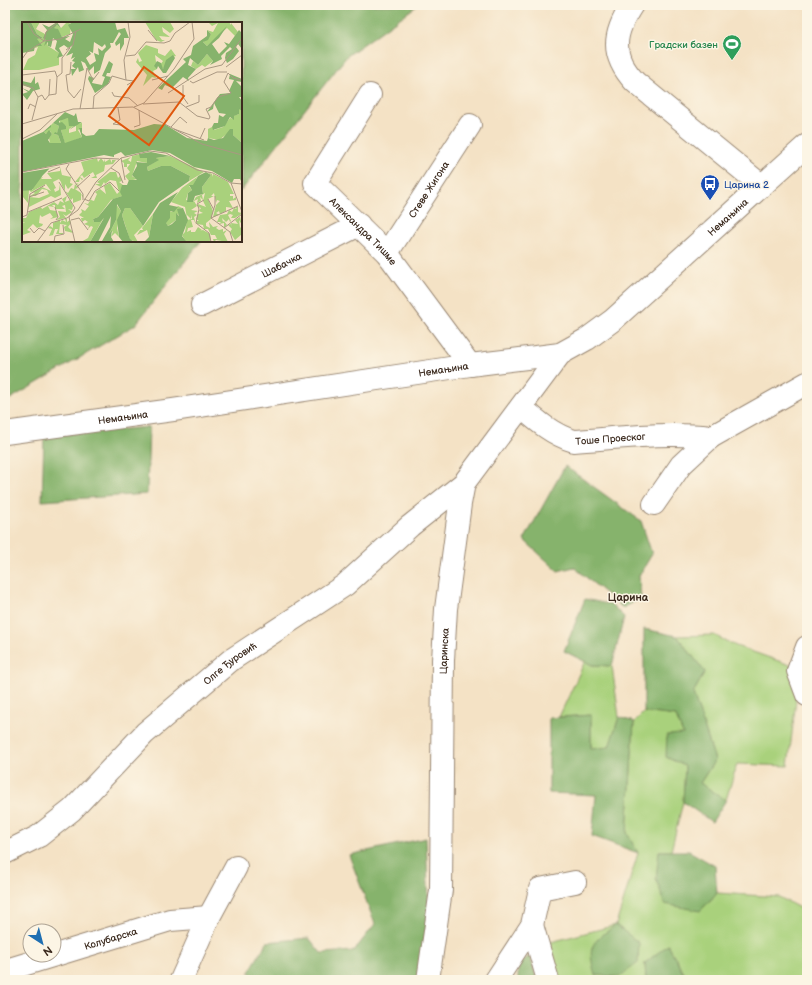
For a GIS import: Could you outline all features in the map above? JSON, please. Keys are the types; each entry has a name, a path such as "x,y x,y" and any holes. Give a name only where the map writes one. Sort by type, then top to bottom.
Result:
{"street":[{"path":"632,5 620,25 616,44 617,53 626,72 635,82 760,186"},
{"name":"Александра Тишме","path":"370,95 315,183 387,253 470,365"},
{"name":"Стеве Жигона","path":"387,253 470,125"},
{"name":"Немањина","path":"5,433 173,410 470,365 560,354 588,339 613,320 807,145"},
{"name":"Шабачка","path":"202,305 359,225"},
{"name":"Царинска","path":"428,980 441,890 442,660 445,624 464,483 560,354"},
{"path":"654,504 681,465 711,437 807,382"},
{"name":"Тоше Проеског","path":"520,407 562,438 574,441 647,436 694,435 711,437"},
{"name":"Олге Ђуровић","path":"5,853 39,836 72,810 146,733 231,660 345,585 410,526 464,483"},
{"path":"807,647 798,671 807,695"},
{"path":"181,980 209,917 236,867"},
{"path":"496,980 532,925 540,889 575,882"},
{"name":"Колубарска","path":"14,971 170,920 209,917"},
{"path":"532,925 548,980"}],"green space":[{"path":"5,5 418,5 347,56 242,190 242,22 22,22 22,242 200,242 135,325 5,402"},
{"path":"149,427 147,494 42,501 44,436"},
{"path":"565,466 641,521 652,554 639,576 641,598 623,608 574,567 558,571 524,540"},
{"path":"585,599 612,605 624,617 612,666 592,665 564,651"},
{"path":"644,629 677,636 705,672 693,693 715,760 700,783 726,800 712,822 683,802 685,766 666,757 667,735 683,734 676,716 644,712"},
{"path":"714,635 736,646 793,666 796,700 788,766 737,764 726,800 700,783 715,760 693,693 705,672 677,636"},
{"path":"585,661 592,665 612,666 619,717 609,747 591,750 591,715 559,717"},
{"path":"644,712 676,716 683,734 666,757 685,766 683,802 671,851 659,851 700,911 717,893 779,897 807,912 807,980 688,980 668,945 645,963 646,980 557,980 547,943 616,925 638,853 627,833 634,722"},
{"path":"591,715 591,749 609,747 619,717 634,722 627,833 638,853 592,836 596,795 549,793 549,718"},
{"path":"426,838 429,910 418,980 256,980 249,972 267,942 309,938 321,953 354,951 375,924 349,855"},
{"path":"659,851 689,851 715,866 717,893 700,911 665,904 656,879"},
{"path":"616,925 639,943 638,963 619,977 595,975 591,957 593,946 601,936"},
{"path":"668,945 687,980 646,980 645,963"},
{"path":"530,956 537,980 518,980 518,964"}],"place":[{"name":"Градски базен","path":"732,61"},
{"name":"Царина 2","path":"710,201"}],"district":[{"name":"Царина","path":"628,597"}]}
